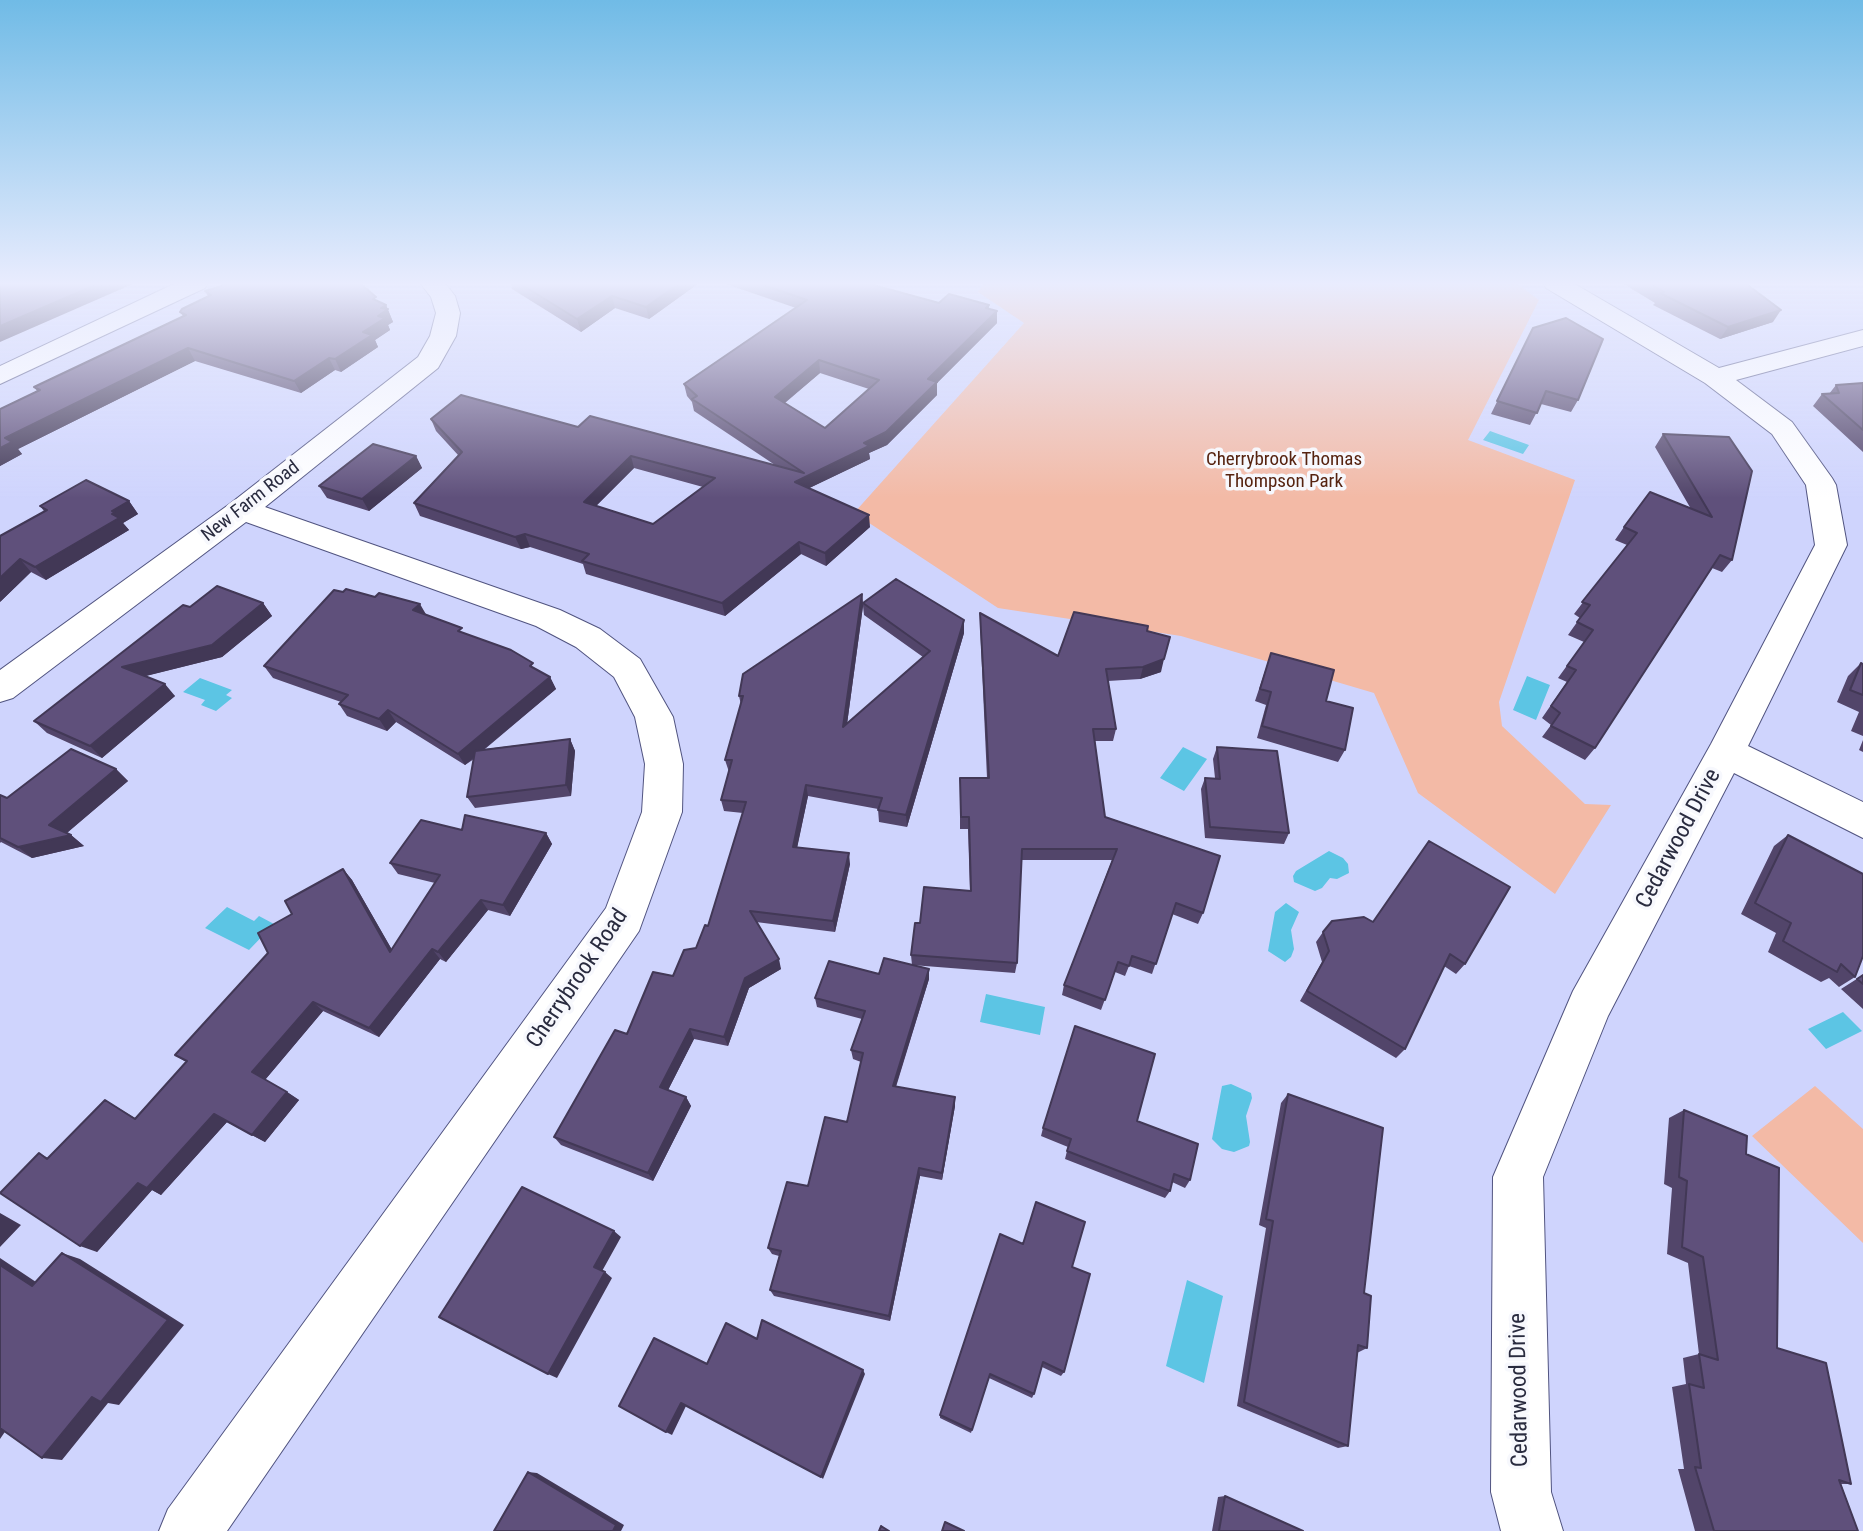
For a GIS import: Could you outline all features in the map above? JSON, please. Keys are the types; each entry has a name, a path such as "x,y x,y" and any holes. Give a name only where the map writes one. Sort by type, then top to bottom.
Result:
{"street":[{"path":"0,376 45,354"},
{"name":"New Farm Road","path":"0,689 242,510 429,362 433,354"},
{"name":"Cedarwood Drive","path":"1532,1531 1521,1492 1518,1177 1589,1006 1726,752 1831,545 1821,485 1782,428 1715,377 1677,354"},
{"path":"1715,377 1801,354"},
{"name":"Cherrybrook Road","path":"190,1531 624,918 662,812 664,764 654,717 627,668 588,638 548,618 242,510"},
{"path":"1726,752 1863,821"}],"green space":[{"name":"Cherrybrook Thomas Thompson Park","path":"996,354 1511,354 1468,440 1575,480 1499,702 1502,726 1585,804 1611,805 1555,894 1418,793 1374,693 1181,636 998,608 854,513"},
{"path":"1815,1086 1863,1129 1863,1243 1752,1136"}],"water":[{"path":"1490,431 1529,445 1523,454 1483,440"},
{"path":"1527,676 1550,685 1536,720 1513,710"},
{"path":"200,678 232,690 226,695 232,698 216,711 201,705 205,700 183,692"},
{"path":"1183,747 1207,759 1184,791 1160,778"},
{"path":"1329,851 1343,858 1348,864 1349,873 1337,879 1330,878 1322,888 1315,891 1294,882 1296,871"},
{"path":"1286,903 1299,912 1291,930 1294,949 1285,962 1268,951 1275,912"},
{"path":"227,907 254,921 259,916 274,924 249,950 205,928"},
{"path":"986,994 1045,1007 1040,1035 980,1022"},
{"path":"1843,1012 1862,1031 1826,1049 1808,1029"},
{"path":"1231,1084 1251,1093 1252,1098 1246,1116 1249,1146 1234,1152 1222,1149 1212,1139 1222,1086"},
{"path":"1187,1280 1223,1296 1204,1383 1166,1366"}],"building":[{"path":"103,354 175,354 5,438 12,442 0,448 0,409 40,390 34,387"},
{"path":"209,354 342,354 335,359 329,358 294,381"},
{"path":"727,354 953,354 928,379 937,382 886,432 864,443 869,446 795,482 869,515 825,553 799,542 722,603 582,561 589,554 525,534 515,537 414,503 462,452 431,419 461,395 578,427 590,416 804,473 692,399 697,396 684,384","holes":["819,360 879,380 825,428 775,397","631,456 715,478 653,524 584,502"]},
{"path":"1520,354 1597,354 1578,400 1546,391 1537,413 1497,401"},
{"path":"1863,383 1863,430 1822,394 1839,393 1836,385"},
{"path":"1663,434 1729,437 1752,471 1732,560 1720,555 1595,748 1551,726 1560,713 1551,706 1576,670 1567,666 1593,630 1577,622 1590,605 1582,602 1637,533 1624,527 1650,492 1712,517"},
{"path":"373,444 416,456 362,499 319,486"},
{"path":"86,480 129,501 112,511 115,512 112,514 119,518 35,567 20,559 0,578 0,536 47,510 40,506"},
{"path":"896,579 964,620 906,815 878,810 882,798 806,785 793,847 849,853 833,921 750,911 779,959 745,978 724,1037 690,1029 660,1087 686,1097 648,1173 554,1137 615,1030 627,1034 653,972 673,976 684,950 696,948 705,925 708,926 746,802 721,800 732,760 725,760 743,696 739,696 743,674 862,594 843,727 930,651 863,603"},
{"path":"217,586 263,603 212,645 122,667 165,684 90,746 34,721 183,605 190,607"},
{"path":"346,589 375,597 379,593 420,604 413,610 462,628 458,631 511,650 533,663 530,666 550,677 458,754 388,710 379,719 339,704 348,695 264,666 334,590 343,592"},
{"path":"1074,612 1148,626 1147,631 1170,637 1164,659 1143,667 1106,669 1116,729 1093,729 1105,817 1220,856 1203,913 1176,903 1156,964 1132,956 1129,966 1118,962 1105,1000 1064,985 1117,849 1022,849 1017,963 911,955 915,923 920,923 924,887 971,891 969,817 961,817 960,778 989,778 980,613 1058,656"},
{"path":"1271,653 1334,670 1326,701 1353,708 1345,750 1262,726 1271,692 1260,689"},
{"path":"1861,663 1863,664 1863,695 1850,690"},
{"path":"570,739 566,785 467,797 475,751"},
{"path":"1217,747 1277,751 1289,833 1210,827 1205,778 1220,779"},
{"path":"71,749 116,769 49,825 71,835 18,847 0,838 0,795 7,798"},
{"path":"465,815 546,833 503,905 481,900 438,952 432,949 369,1028 313,1002 252,1072 287,1092 252,1135 214,1114 147,1188 138,1183 80,1246 0,1193 39,1153 47,1159 105,1100 135,1119 187,1061 175,1055 268,953 258,933 292,914 285,901 343,869 390,952 440,875 390,863 421,820 462,830"},
{"path":"1788,835 1863,874 1863,956 1855,977 1841,964 1837,972 1783,941 1791,923 1755,903"},
{"path":"1429,841 1510,887 1465,964 1450,954 1405,1049 1307,991 1329,951 1323,932 1332,921 1364,917 1373,922"},
{"path":"884,958 929,969 893,1086 955,1097 942,1173 919,1168 889,1316 770,1290 781,1251 768,1248 787,1182 808,1186 825,1117 847,1122 863,1053 851,1050 865,1011 815,998 829,961 879,974"},
{"path":"1075,1026 1155,1054 1137,1121 1198,1144 1190,1180 1174,1174 1170,1191 1067,1151 1071,1139 1043,1128"},
{"path":"1288,1094 1383,1128 1364,1293 1371,1296 1367,1348 1358,1345 1348,1446 1244,1402 1273,1221 1266,1219"},
{"path":"1684,1110 1747,1136 1746,1154 1779,1168 1777,1348 1826,1363 1851,1484 1839,1480 1858,1531 1714,1531 1695,1467 1701,1468 1689,1384 1704,1388 1699,1354 1718,1360 1703,1257 1682,1247 1687,1181 1679,1177"},
{"path":"522,1187 614,1231 594,1267 605,1272 548,1374 439,1317"},
{"path":"1036,1202 1085,1222 1072,1267 1090,1274 1064,1372 1043,1362 1034,1394 990,1374 972,1430 940,1415 1000,1234 1023,1244"},
{"path":"62,1253 168,1320 101,1402 92,1397 42,1458 0,1428 0,1265 32,1286"},
{"path":"762,1320 863,1370 821,1477 681,1403 666,1432 619,1406 654,1338 707,1364 726,1323 757,1339"},
{"path":"528,1472 616,1525 613,1531 494,1531"},
{"path":"1225,1496 1303,1531 1219,1531"},
{"path":"945,1522 964,1531 942,1531"}]}
